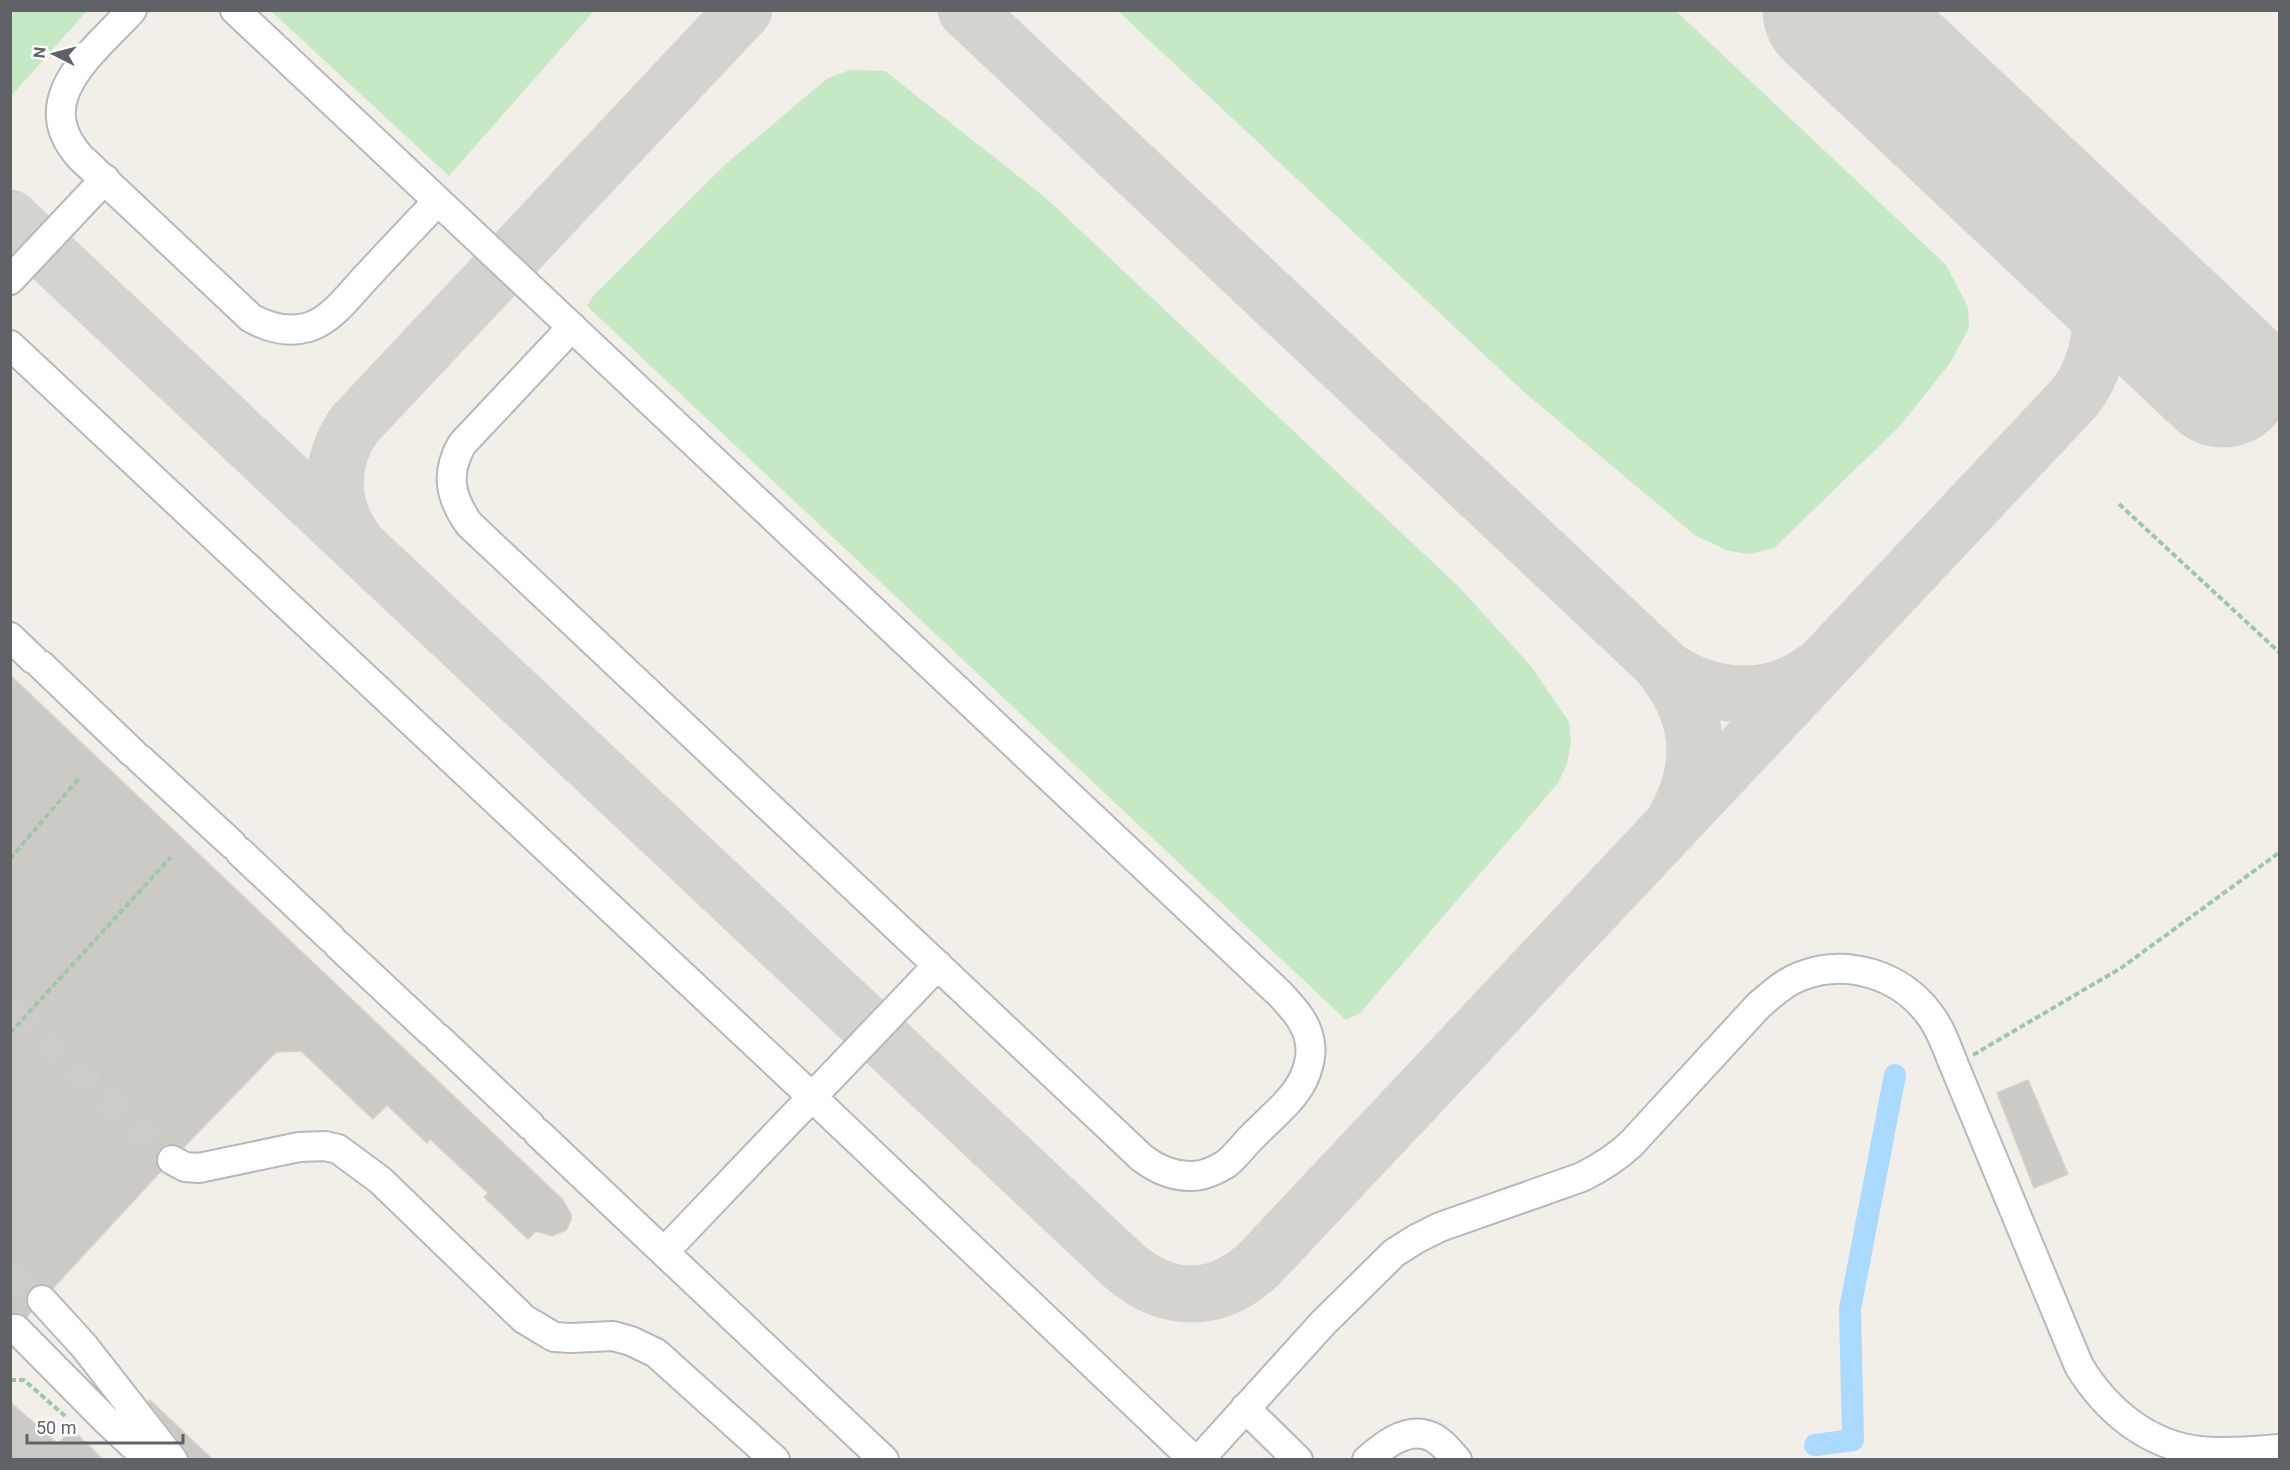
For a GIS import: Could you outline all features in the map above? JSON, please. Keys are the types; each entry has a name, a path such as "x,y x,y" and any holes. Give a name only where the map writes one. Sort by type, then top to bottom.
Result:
{"street":[{"path":"132,10 72,75 61,103 62,125 71,146 251,318 262,324 286,330 309,327 328,317 438,201"},
{"path":"235,10 572,327 1280,994 1296,1011 1306,1028 1311,1045 1309,1065 1302,1082 1289,1099 1227,1163 1200,1175 1182,1176 1154,1167 1142,1158 469,524 452,493 451,478 455,459 462,444 572,327"},
{"path":"10,280 105,179"},
{"path":"10,345 811,1096 1194,1460"},
{"path":"10,638 236,848 884,1460"},
{"path":"664,1252 938,965"},
{"path":"1199,1460 1323,1323 1394,1253 1440,1227 1582,1177 1616,1157 1645,1130 1759,1005 1778,989 1800,976 1820,971 1851,969 1894,982 1919,1002 1931,1016 1954,1065 2079,1366 2112,1410 2157,1439 2173,1445 2201,1451 2280,1449"},
{"path":"172,1160 185,1167 199,1168 299,1147 325,1146 338,1149 380,1180 524,1319 555,1337 614,1336 656,1353 775,1460"},
{"path":"42,1300 84,1346 172,1460"},
{"path":"16,1329 149,1460"},
{"path":"1245,1408 1298,1460"},
{"path":"1367,1460 1397,1438 1414,1434 1428,1435 1441,1443 1457,1460"}],"path":[{"path":"2119,504 2280,653"},
{"path":"10,859 80,777"},
{"path":"1954,1065 2013,1033 2121,968 2280,852"},
{"path":"10,1033 171,857"}],"green space":[{"path":"10,11 87,11 11,96"},
{"path":"271,11 594,11 449,176"},
{"path":"1118,11 1676,11 1946,265 1968,307 1969,328 1950,363 1900,426 1774,548 1750,554 1729,551 1696,536 1525,393"},
{"path":"850,70 885,71 1047,199 1459,587 1530,665 1569,722 1571,742 1567,764 1558,783 1360,1013 1346,1020 587,306 594,295 727,163 828,78"}],"building":[{"path":"10,675 562,1199 571,1214 566,1230 552,1236 536,1231 528,1239 484,1197 488,1193 430,1139 427,1143 387,1105 373,1119 301,1051 276,1052 184,1147 171,1144 164,1146 158,1152 156,1161 161,1171 53,1288 46,1284 39,1284 30,1288 26,1296 26,1304 31,1312 27,1317 20,1313 10,1314"},
{"path":"2028,1080 2068,1174 2034,1188 1997,1093"},
{"path":"150,1400 213,1460 189,1460 186,1450 148,1402"},
{"path":"10,1402 58,1444 72,1429 103,1460 10,1460"}],"waterway":[{"path":"1815,1445 1853,1440 1850,1309 1895,1075"}],"taxiway":[{"path":"356,542 341,514 335,483 340,453 355,424 744,10"},
{"path":"966,10 1666,669 1701,687 1740,694 1778,689 1797,682 1814,671"},
{"path":"10,218 1124,1266 1158,1287 1176,1293 1193,1294 1211,1292 1228,1286 1245,1276 1261,1262 2075,397 2084,384 2096,354 2101,320 2100,304 2092,273 2062,226"},
{"path":"1660,664 1684,701 1691,720 1694,739 1695,758 1692,778 1686,798 1676,818"}],"runway":[{"path":"1833,10 2223,377"}],"tunnel":[{"path":"10,1010 172,1160"},
{"path":"10,1271 42,1300"}]}
